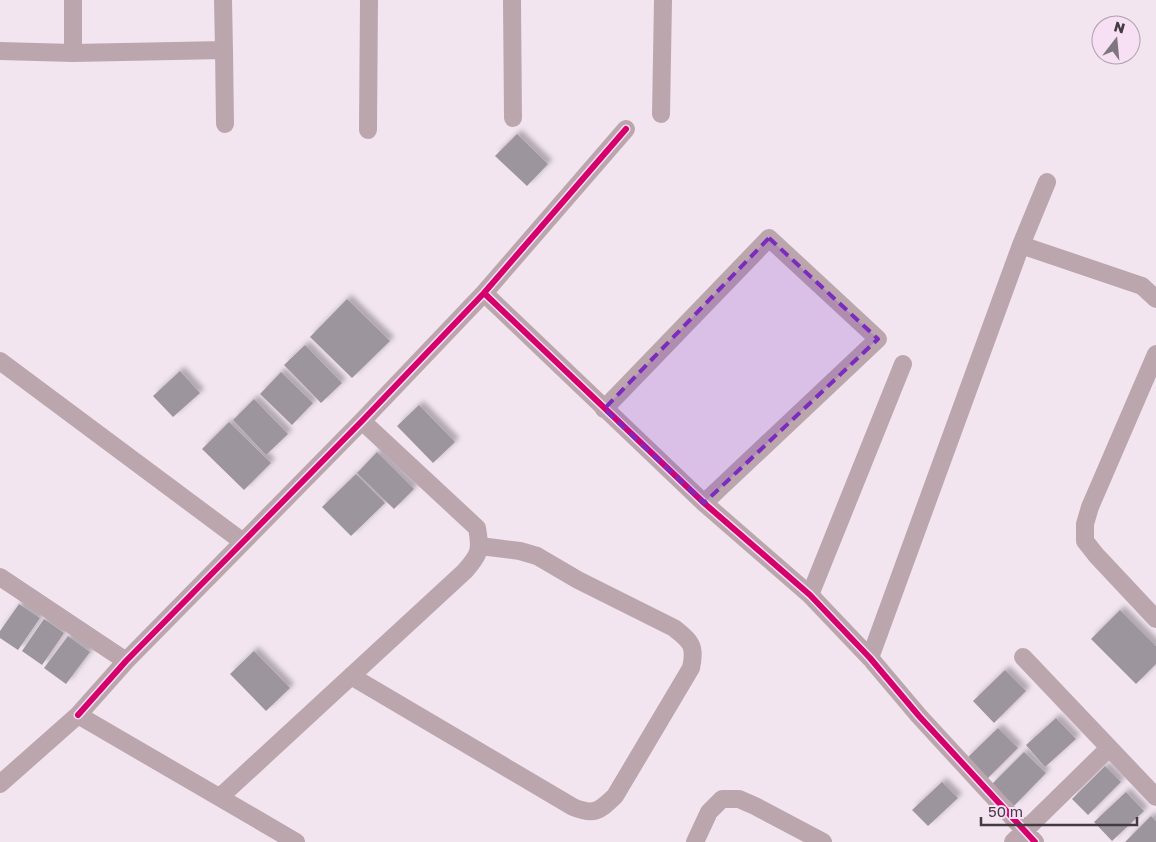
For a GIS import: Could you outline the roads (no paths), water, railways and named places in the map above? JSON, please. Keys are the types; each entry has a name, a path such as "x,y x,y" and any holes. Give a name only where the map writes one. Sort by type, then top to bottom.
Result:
{"street":[{"path":"73,0 73,53"},
{"path":"223,0 225,124"},
{"path":"368,130 369,0"},
{"path":"512,0 513,118"},
{"path":"661,114 662,0"},
{"path":"0,51 73,53 224,50"},
{"path":"0,784 78,715 126,661 362,421 484,293 626,129"},
{"path":"870,658 1021,244 1047,182"},
{"path":"604,409 769,238 878,340 704,503"},
{"path":"1021,244 1142,286 1156,299"},
{"path":"484,293 704,503 810,595 870,658 1024,838 1109,748"},
{"path":"1156,354 1090,507 1085,524 1085,541 1156,619"},
{"path":"0,361 243,542"},
{"path":"810,595 903,364"},
{"path":"220,797 475,560 480,546 477,528 362,421"},
{"path":"351,676 573,807 587,812 600,810 615,796 691,668 694,653 688,638 674,628 578,580 537,556 520,551 480,546"},
{"path":"0,577 126,661"},
{"path":"1023,657 1156,797"},
{"path":"78,715 296,842"},
{"path":"694,842 709,812 722,798 739,799 823,842"}]}
